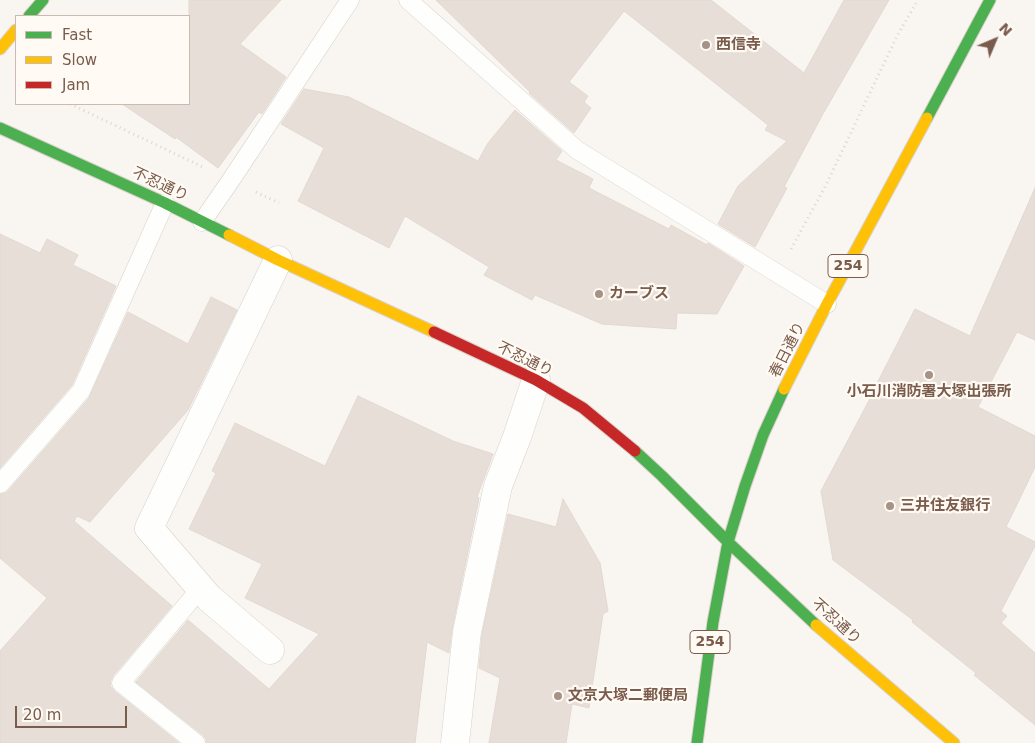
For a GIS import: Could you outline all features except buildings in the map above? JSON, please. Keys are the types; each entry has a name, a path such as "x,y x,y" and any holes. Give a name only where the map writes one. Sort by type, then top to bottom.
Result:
{"main road":[{"path":"30,15 43,0"},
{"name":"春日通り","path":"697,743 713,622 728,542 763,436 789,379 828,304 990,0"},
{"path":"0,49 15,31"},
{"name":"不忍通り","path":"0,128 164,203 278,260 536,380 583,408 619,437 662,476 827,636 954,743"}],"street":[{"path":"270,650 200,589 149,528 278,260"},
{"path":"455,743 467,632 498,486 536,380"}],"lane":[{"path":"202,222 350,0"},
{"path":"408,0 577,150 828,304"},
{"path":"0,484 81,391 164,203"},
{"path":"196,743 121,683 200,589"}],"path":[{"path":"778,273 826,185 897,36 918,0"},
{"path":"72,105 279,203"}],"traffic: fast":[{"path":"30,15 43,0"},
{"path":"927,118 990,0"},
{"path":"0,128 165,203 229,235"},
{"path":"697,743 713,622 728,542 763,435 784,389"},
{"path":"635,451 816,625"}],"traffic: slow":[{"path":"0,49 15,31"},
{"path":"784,389 827,304 927,118"},
{"path":"229,235 278,260 434,332"},
{"path":"816,625 954,743"}],"traffic: jam":[{"path":"434,332 536,380 583,408 635,451"}],"place":[{"name":"西信寺","path":"706,45"},
{"name":"カーブス","path":"599,294"},
{"name":"小石川消防署大塚出張所","path":"929,375"},
{"name":"三井住友銀行","path":"890,506"},
{"name":"文京大塚二郵便局","path":"558,696"}]}
